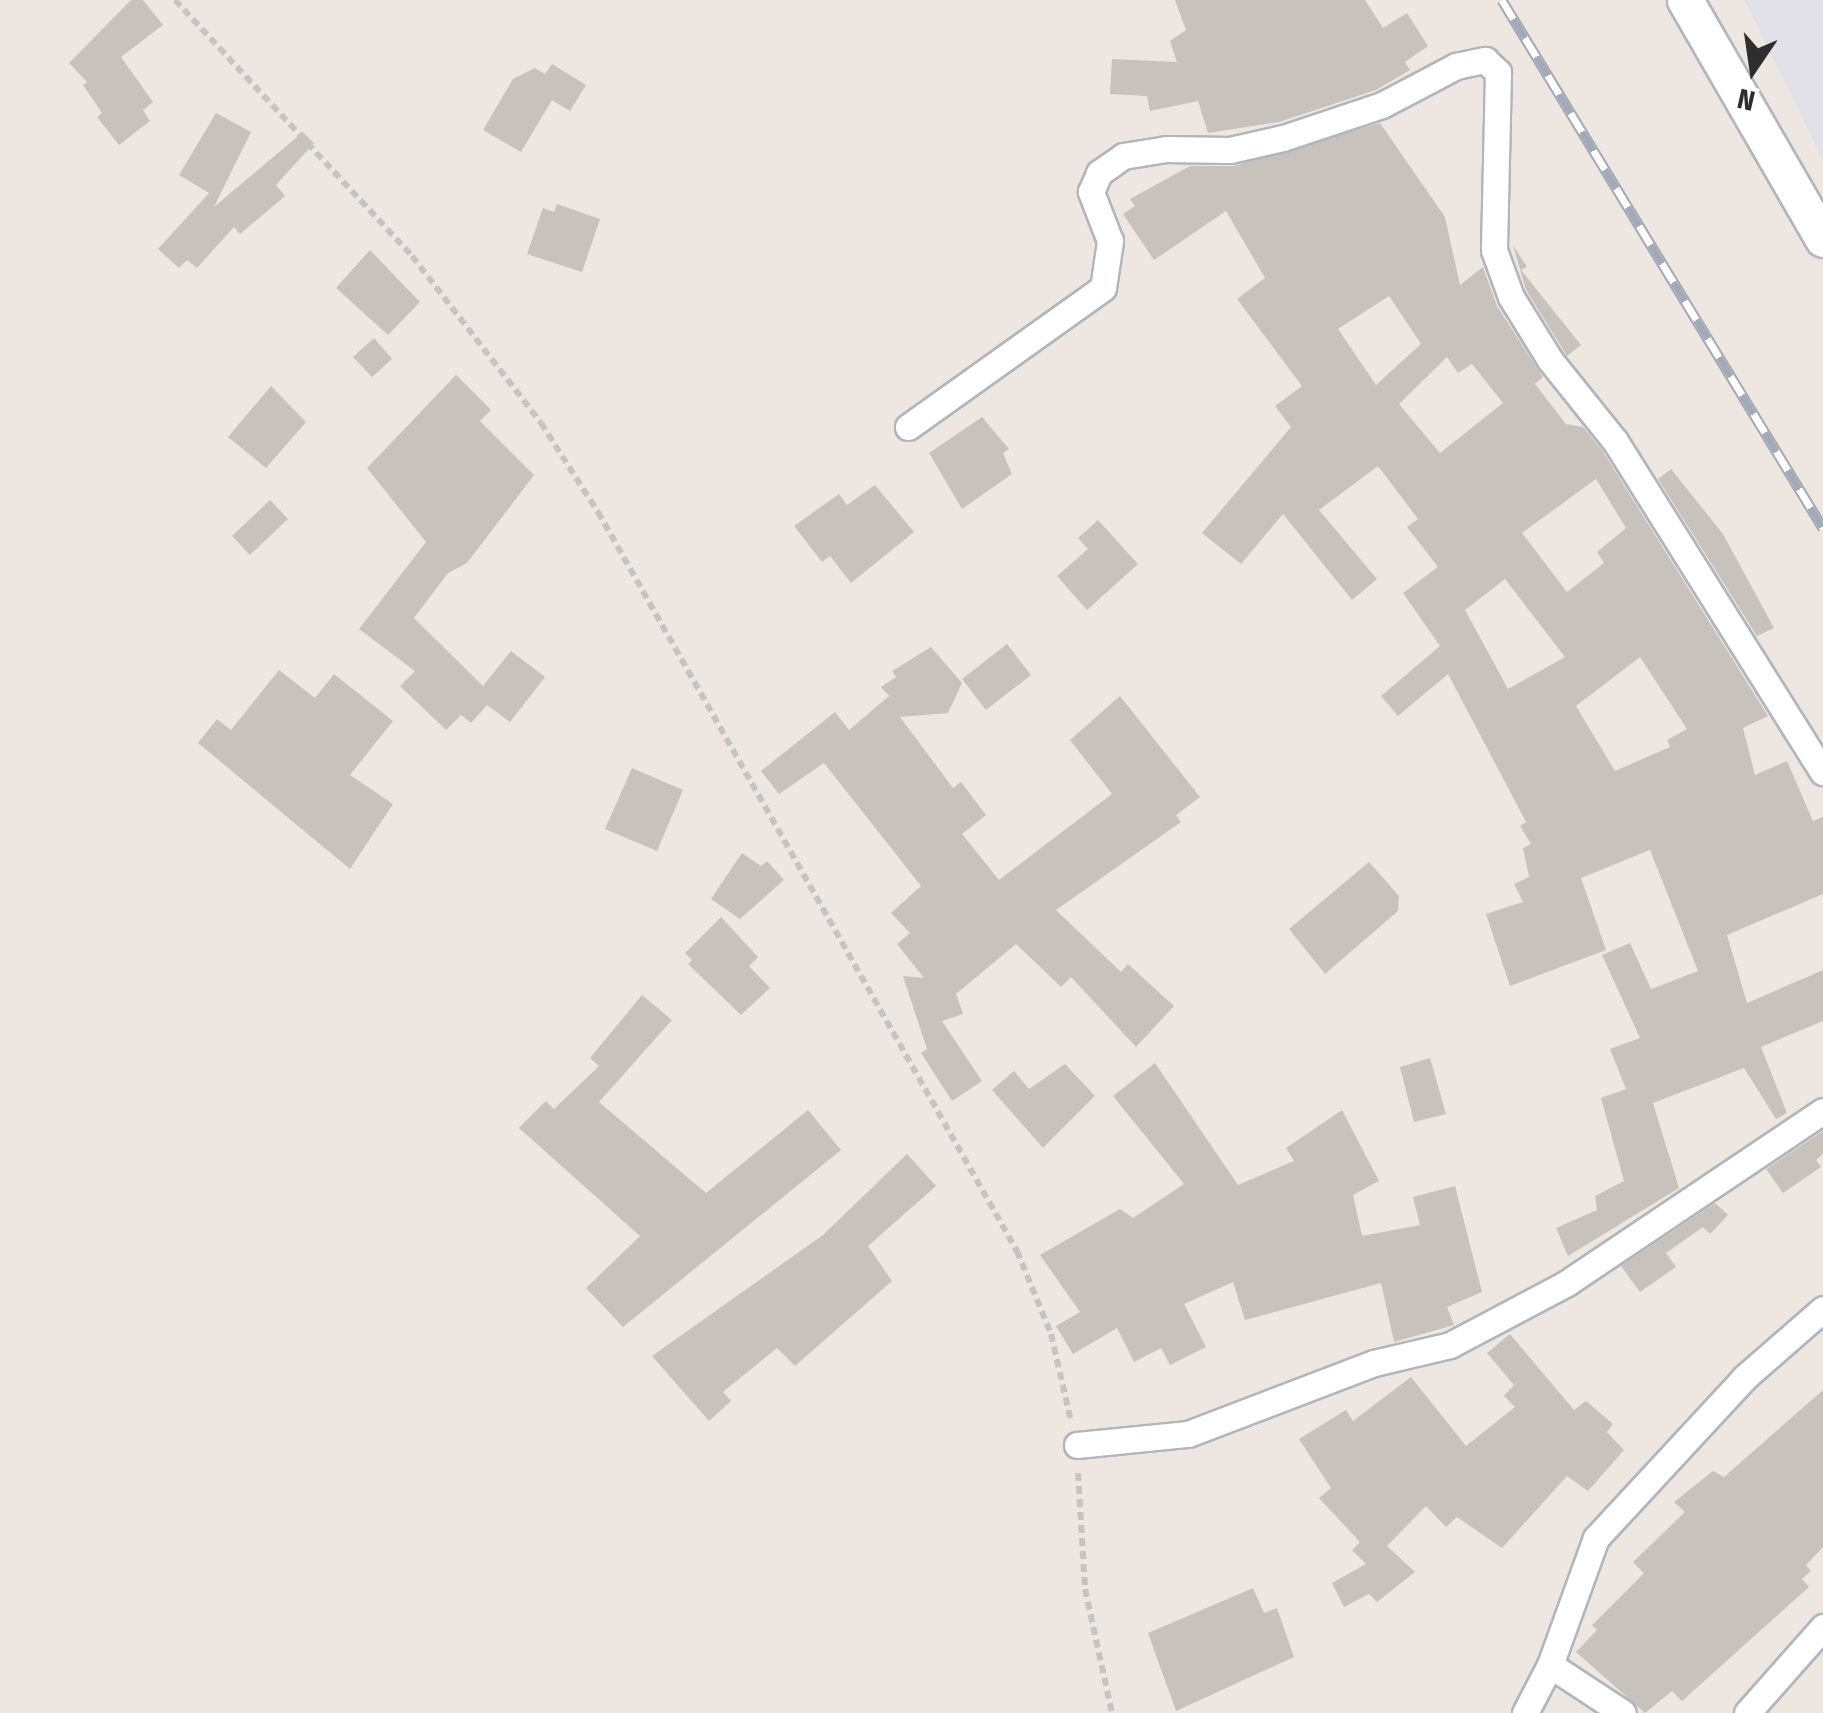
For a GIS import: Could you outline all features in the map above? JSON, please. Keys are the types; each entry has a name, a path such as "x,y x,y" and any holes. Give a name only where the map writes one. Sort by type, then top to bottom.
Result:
{"main road":[{"path":"1685,0 1823,239"}],"street":[{"path":"908,427 1103,288 1110,242 1091,192 1099,173 1123,156 1230,150 1282,138 1382,105 1456,66 1485,60 1498,72 1494,250 1511,297 1550,360 1616,441 1823,772"},
{"path":"1077,1445 1188,1434 1374,1363 1450,1345 1567,1284 1823,1111"},
{"path":"1524,1713 1550,1665 1578,1574 1620,1506 1745,1377 1823,1310"},
{"path":"1746,1713 1823,1627"},
{"path":"1550,1665 1622,1713"}],"path":[{"path":"175,0 212,48 412,256 541,423 598,512 1017,1251 1052,1334 1077,1445 1085,1590 1112,1713"}],"shaded area":[{"path":"1744,0 1823,0 1823,161"}],"building":[{"path":"131,0 143,0 163,25 121,57 153,102 143,110 150,121 119,145 97,117 102,113 83,85 87,82 69,63"},
{"path":"1175,0 1365,0 1383,28 1407,13 1428,46 1405,62 1410,70 1376,90 1279,122 1208,133 1198,101 1150,111 1147,96 1110,94 1112,59 1177,62 1170,41 1186,30"},
{"path":"552,64 586,85 570,111 552,100 521,152 483,130 513,79 535,68 545,74"},
{"path":"216,113 251,132 214,207 303,132 314,143 276,185 285,196 240,234 234,227 197,268 187,260 179,268 158,249 209,193 179,175"},
{"path":"1380,123 1445,217 1460,285 1483,267 1497,306 1543,377 1535,384 1566,424 1583,427 1602,450 1768,716 1743,728 1755,775 1787,761 1813,821 1823,817 1823,894 1727,935 1747,1003 1823,970 1823,1021 1761,1047 1787,1113 1776,1119 1744,1068 1653,1103 1679,1188 1568,1256 1556,1228 1597,1210 1595,1196 1624,1181 1601,1098 1626,1089 1610,1049 1640,1038 1602,955 1630,943 1651,989 1698,971 1650,850 1581,878 1606,950 1510,986 1486,914 1523,902 1514,884 1529,877 1523,848 1531,844 1520,826 1526,822 1448,674 1398,716 1381,696 1440,646 1403,593 1438,567 1407,527 1418,519 1378,466 1319,510 1377,579 1352,600 1283,514 1241,564 1202,533 1291,427 1275,406 1302,386 1237,299 1265,278 1226,211 1154,260 1123,214 1135,206 1130,199 1190,166 1234,166","holes":["1389,296 1421,344 1376,385 1338,329","1447,357 1458,373 1472,364 1503,403 1440,453 1399,404","1596,479 1626,528 1597,552 1604,563 1567,592 1522,533","1505,579 1565,657 1508,689 1465,610","1640,657 1687,729 1667,740 1670,747 1615,771 1576,706"]},
{"path":"557,204 600,219 582,272 527,254 543,208 554,212"},
{"path":"1513,245 1527,267 1521,270 1581,345 1567,356 1526,290"},
{"path":"370,250 420,302 388,335 336,288"},
{"path":"374,338 392,359 372,377 353,357"},
{"path":"456,375 491,410 480,421 534,475 467,563 448,573 414,618 483,686 511,651 545,677 510,722 487,705 471,723 461,715 446,730 400,686 415,671 359,629 426,542 367,468"},
{"path":"271,386 306,422 266,468 228,437"},
{"path":"982,417 1009,449 1003,453 1012,474 962,509 929,453"},
{"path":"1671,469 1723,534 1774,628 1757,636 1658,479"},
{"path":"875,485 914,532 851,583 830,556 822,562 794,526 839,494 847,505"},
{"path":"270,500 288,519 250,555 232,536"},
{"path":"1098,520 1138,564 1087,610 1057,576 1088,549 1078,538"},
{"path":"1007,644 1031,675 986,710 962,679"},
{"path":"931,647 962,683 948,713 900,717 953,788 961,782 986,815 962,834 999,880 1112,794 1070,740 1120,696 1200,797 1176,815 1181,822 1056,910 1121,972 1128,964 1174,1006 1136,1047 1071,977 1061,987 1016,944 956,994 963,1014 942,1021 982,1081 952,1101 921,1053 927,1049 903,976 924,978 897,944 910,933 891,913 921,886 824,763 779,794 761,771 835,712 849,730 889,696 881,687 896,677 892,671"},
{"path":"279,670 315,698 334,674 393,721 350,775 393,804 350,869 198,743 217,719 231,730"},
{"path":"632,768 683,790 657,851 605,829"},
{"path":"742,853 761,866 767,861 784,880 740,919 711,899"},
{"path":"1369,862 1399,896 1398,911 1325,974 1289,929"},
{"path":"721,917 758,957 749,966 770,988 741,1015 688,964 692,960 685,953"},
{"path":"642,995 672,1020 599,1102 706,1193 808,1110 841,1150 623,1327 586,1288 640,1236 519,1128 546,1101 554,1109 599,1066 590,1058"},
{"path":"1430,1058 1446,1114 1414,1122 1400,1067"},
{"path":"1155,1063 1238,1185 1294,1161 1286,1148 1342,1110 1379,1181 1353,1195 1362,1236 1420,1225 1413,1197 1455,1186 1482,1292 1447,1307 1454,1325 1394,1342 1381,1283 1245,1320 1233,1282 1184,1304 1206,1347 1170,1365 1161,1348 1134,1362 1117,1328 1073,1354 1056,1326 1080,1312 1040,1255 1120,1209 1133,1218 1184,1184 1113,1096"},
{"path":"1065,1064 1095,1096 1043,1148 992,1090 1014,1071 1029,1089"},
{"path":"1823,1131 1823,1154 1816,1160 1821,1167 1783,1193 1766,1169"},
{"path":"907,1154 936,1186 868,1246 892,1281 795,1366 777,1348 723,1392 731,1401 709,1421 652,1356 823,1235"},
{"path":"1715,1203 1728,1215 1710,1234 1703,1227 1666,1253 1676,1267 1640,1292 1621,1266"},
{"path":"1510,1334 1574,1410 1586,1401 1613,1424 1607,1432 1624,1450 1588,1491 1567,1476 1502,1548 1457,1517 1446,1527 1426,1506 1387,1546 1415,1572 1377,1602 1369,1594 1344,1607 1332,1583 1366,1564 1352,1550 1360,1542 1319,1498 1331,1488 1299,1439 1346,1410 1353,1421 1411,1377 1466,1446 1515,1407 1504,1396 1514,1385 1487,1353"},
{"path":"1823,1390 1823,1547 1806,1565 1811,1571 1802,1579 1809,1587 1682,1701 1672,1691 1645,1713 1576,1652 1597,1630 1592,1625 1644,1573 1633,1562 1685,1512 1674,1502 1713,1471 1724,1477"},
{"path":"1253,1588 1264,1613 1277,1608 1294,1657 1176,1711 1148,1633"}],"railway":[{"path":"1502,0 1823,528"}]}
